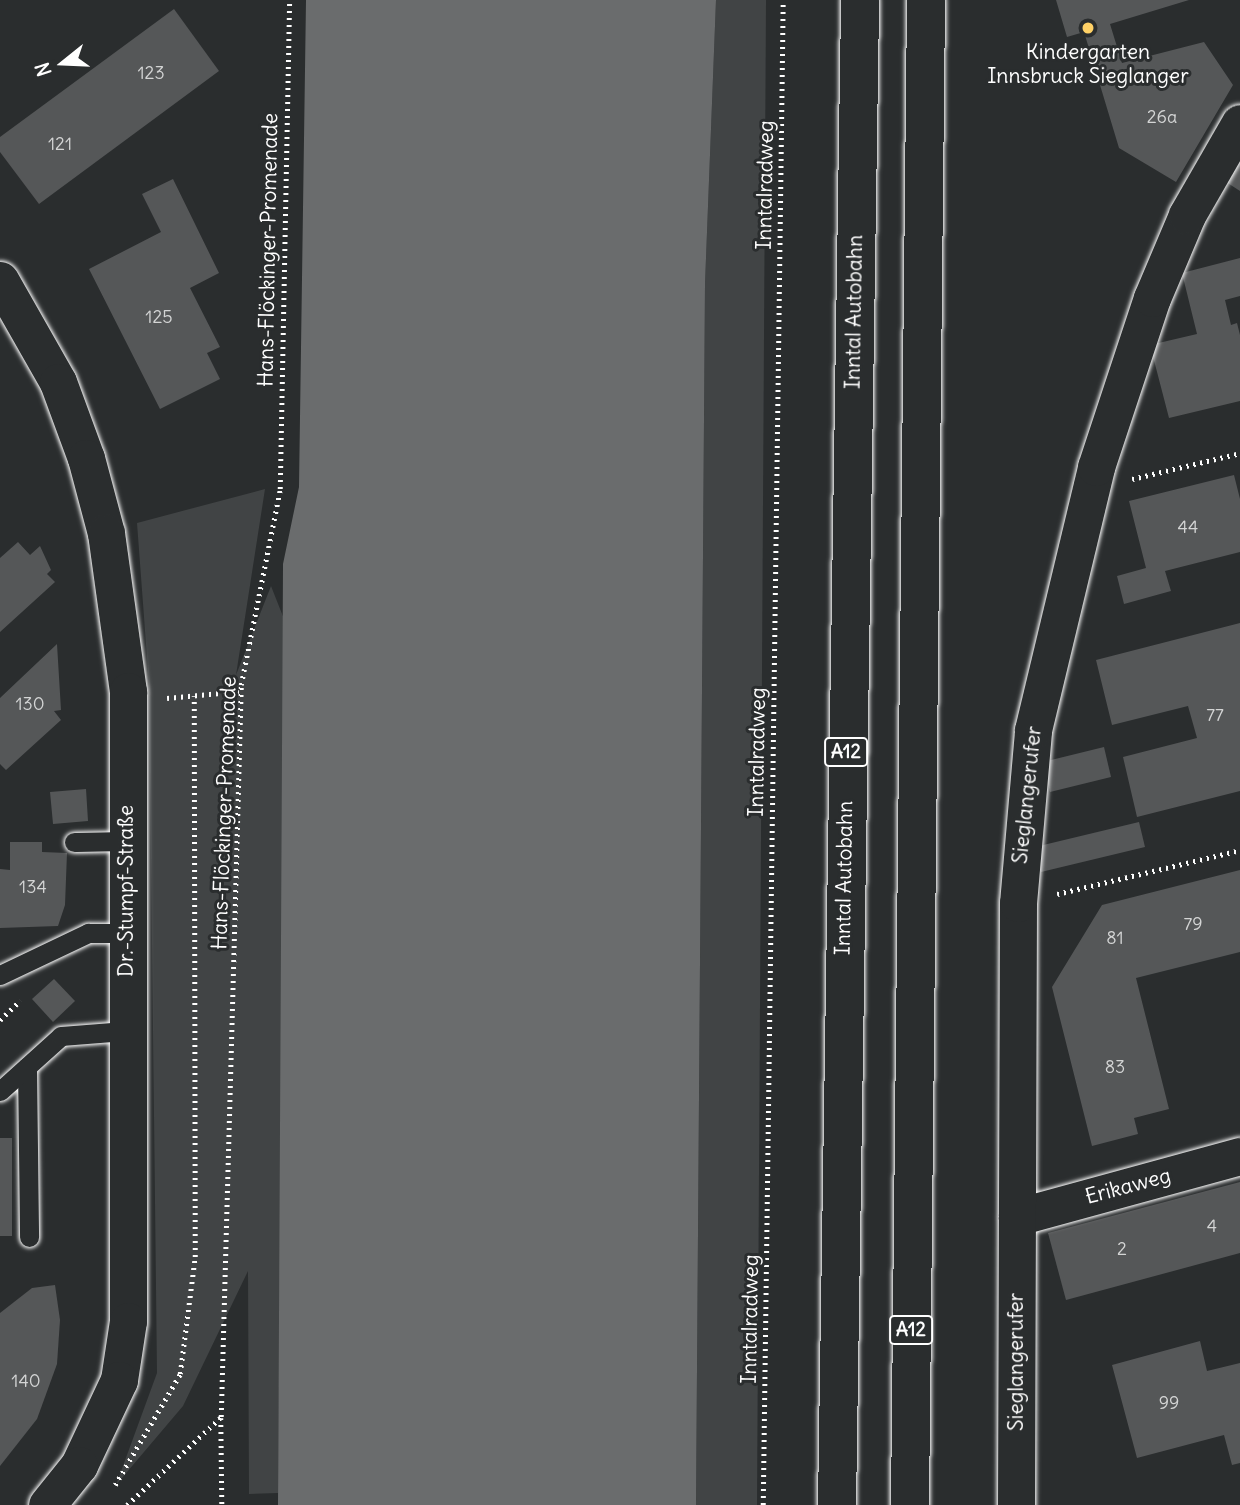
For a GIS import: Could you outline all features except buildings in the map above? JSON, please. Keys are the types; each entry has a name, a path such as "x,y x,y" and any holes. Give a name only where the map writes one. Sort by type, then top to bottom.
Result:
{"highway":[{"name":"Inntal Autobahn","path":"837,1505 860,0"},
{"name":"A12","path":"909,1505 926,0"}],"street":[{"name":"Sieglangerufer","path":"1016,1505 1018,903 1032,730 1096,467 1173,243 1240,123"},
{"name":"Dr.-Stumpf-Straße","path":"0,280 58,382 86,458 106,533 128,691 125,1031 128,1321 119,1380 79,1465 47,1505"},
{"name":"Erikaweg","path":"1017,1217 1240,1156"}],"lane":[{"path":"74,842 127,841"},
{"path":"0,975 88,933 126,933"},
{"path":"0,1091 61,1036 125,1031"},
{"path":"27,1067 29,1237"}],"path":[{"name":"Hans-Flöckinger-Promenade","path":"222,1505 221,1417 242,691 280,489 289,0"},
{"name":"Inntalradweg","path":"763,1505 783,0"},
{"path":"1096,467 1132,480 1240,453"},
{"path":"109,1492 180,1374 195,1256 194,696 242,691"},
{"path":"1018,903 1240,850"},
{"path":"127,1505 221,1417"}],"shaded area":[{"path":"306,0 716,0 705,284 696,1505 278,1505 283,564 299,487"},
{"path":"716,0 766,0 757,1505 696,1505 705,284"},
{"path":"265,489 236,675 271,586 286,624 278,1493 249,1494 248,1271 183,1406 116,1485 157,1373 149,684 137,523"}],"place":[{"name":"Kindergarten Innsbruck Sieglanger","path":"1088,28"}]}
